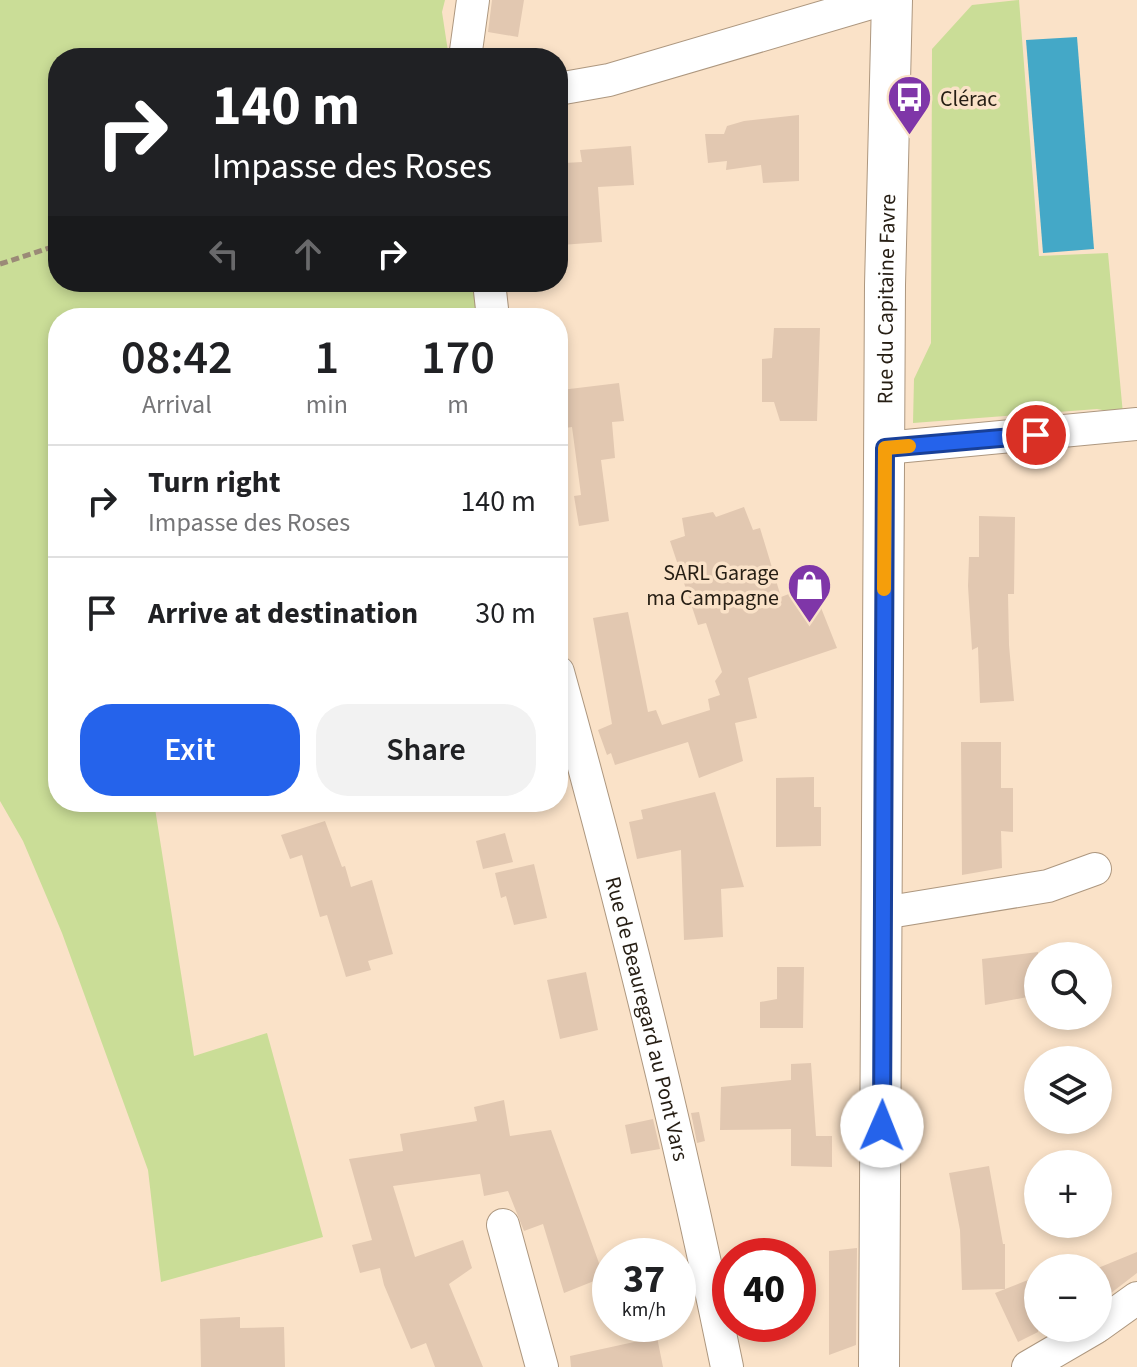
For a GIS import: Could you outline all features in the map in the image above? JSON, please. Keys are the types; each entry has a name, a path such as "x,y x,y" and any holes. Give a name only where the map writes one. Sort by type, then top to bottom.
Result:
{"street":[{"path":"466,48 473,0"},
{"path":"568,87 609,80 881,0"},
{"name":"Rue du Capitaine Favre","path":"879,1367 885,285 892,0"},
{"path":"885,448 1137,424"},
{"name":"Rue de Beauregard au Pont Vars","path":"568,708 616,881 692,1194 727,1367"},
{"path":"883,913 1048,886 1095,869"},
{"path":"503,1225 542,1367"},
{"path":"1112,1316 1137,1298"},
{"path":"1028,1367 1070,1342"}],"path":[{"path":"0,264 48,248"}],"green space":[{"path":"0,0 445,0 442,12 447,48 48,48 48,292 482,292 485,308 48,308 48,812 156,812 194,1056 267,1033 323,1237 161,1282 148,1170 62,933 23,841 0,801"},
{"path":"1019,0 1039,256 1108,253 1123,414 1097,409 913,423 914,379 931,343 932,49 972,5"}],"water":[{"path":"1077,37 1094,249 1043,253 1026,40"}],"building":[{"path":"492,0 524,0 518,37 488,32"},
{"path":"799,115 799,181 763,183 761,165 726,170 727,161 708,163 705,134 724,134 727,126 744,121"},
{"path":"631,146 634,185 598,187 602,242 568,244 568,163 582,162 580,150"},
{"path":"774,328 820,328 817,421 780,421 774,402 762,402 762,359 772,358"},
{"path":"619,383 624,421 612,422 615,458 601,460 609,521 579,526 574,496 581,495 572,427 568,428 568,389"},
{"path":"744,507 753,530 760,528 781,597 812,585 837,648 748,678 757,718 735,723 743,761 699,778 688,742 615,765 611,753 607,755 598,730 612,724 593,618 628,612 648,712 656,710 662,725 710,710 708,699 720,695 715,681 722,672 706,623 698,625 670,541 685,536 682,518 713,512 716,517"},
{"path":"979,516 1015,517 1014,594 1008,594 1014,701 980,703 978,647 972,650 968,586 969,557 979,557"},
{"path":"961,742 1001,742 1001,788 1013,788 1013,832 1001,831 1002,868 962,875"},
{"path":"814,777 814,807 821,807 821,846 776,847 776,778"},
{"path":"715,792 744,887 721,889 723,937 684,940 681,850 637,859 629,822 643,819 641,810"},
{"path":"325,821 351,887 372,880 393,954 368,961 371,970 346,977 327,915 320,917 302,855 290,859 281,835"},
{"path":"505,833 513,862 483,869 476,841"},
{"path":"534,864 547,918 514,925 506,896 501,898 495,873"},
{"path":"1024,954 1024,998 985,1005 982,959"},
{"path":"777,967 804,967 803,1028 760,1028 760,1002 777,999"},
{"path":"586,972 598,1030 560,1039 547,980"},
{"path":"811,1063 816,1136 832,1136 832,1167 791,1166 791,1129 720,1130 721,1087 791,1080 791,1064"},
{"path":"504,1100 510,1136 551,1130 592,1244 592,1282 564,1293 543,1224 524,1231 508,1191 484,1196 480,1174 393,1186 415,1257 463,1240 472,1268 449,1284 483,1367 435,1367 426,1343 411,1349 380,1268 360,1273 352,1245 372,1240 349,1159 403,1151 400,1134 477,1121 474,1107"},
{"path":"699,1112 705,1141 697,1143 691,1113"},
{"path":"653,1119 660,1149 631,1154 625,1125"},
{"path":"989,1166 1005,1244 1005,1289 962,1290 960,1230 949,1173"},
{"path":"857,1248 856,1345 829,1355 829,1251"},
{"path":"1137,1252 1137,1273 1112,1292 1112,1262"},
{"path":"1024,1282 1024,1339 1018,1342 995,1293"},
{"path":"240,1317 240,1328 284,1327 285,1367 201,1367 200,1319"},
{"path":"634,1342 658,1342 663,1367 571,1367 570,1356"}],"slow traffic":[{"path":"884,589 885,448 909,446"}],"place":[{"name":"Clérac","path":"909,137"},
{"name":"SARL Garage ma Campagne","path":"810,624"}],"route":[{"path":"882,1126 885,448 1036,435"}]}
